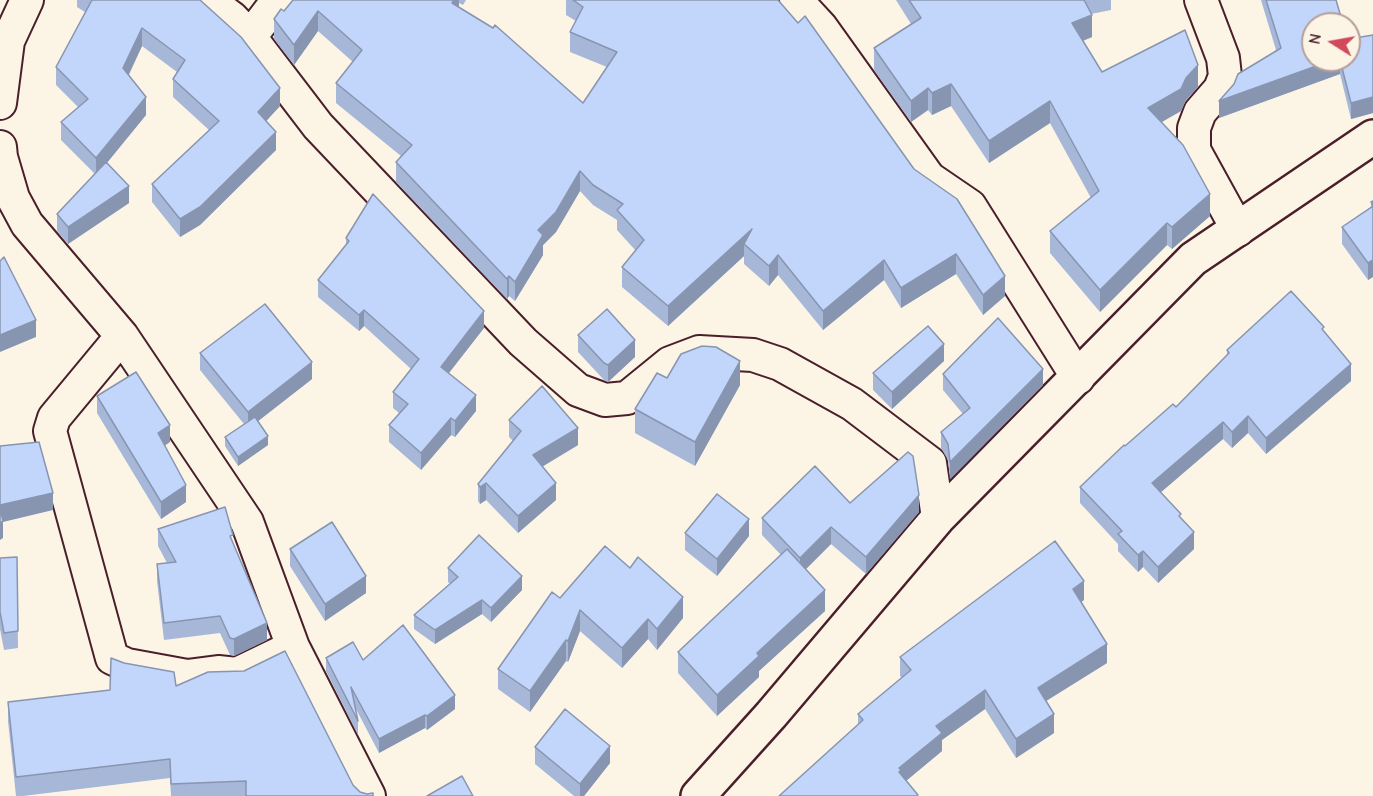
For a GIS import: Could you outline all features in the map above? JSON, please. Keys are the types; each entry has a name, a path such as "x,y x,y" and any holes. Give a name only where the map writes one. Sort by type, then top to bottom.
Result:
{"main road":[{"path":"698,796 771,715 938,518 1193,259 1373,137"}],"street":[{"path":"0,103 4,42 27,0"},
{"path":"208,0 250,37 318,126 523,342 578,390 605,400 627,398 670,363 699,352 753,355 780,364 852,404 930,463 938,518"},
{"path":"250,37 278,0"},
{"path":"796,0 821,27 929,178 970,206 1078,378"},
{"path":"1202,0 1223,58 1225,76 1220,90 1200,112 1194,128 1194,150 1238,230"},
{"path":"0,147 13,198 27,224 122,336 247,522 293,647 369,796"},
{"path":"122,336 54,418 50,431 112,658 127,665 187,676 218,672 237,674 293,647"}],"building":[{"path":"92,0 200,0 241,37 280,88 258,112 276,132 200,207 180,219 152,184 219,121 173,79 185,60 142,28 123,68 146,97 96,158 61,122 88,99 56,67"},
{"path":"293,0 454,0 452,3 493,28 495,25 583,103 617,52 570,32 583,7 573,0 778,0 798,23 805,16 914,169 957,199 1005,276 983,295 956,254 901,288 884,260 823,311 778,255 769,266 744,244 752,229 668,306 622,267 644,240 617,210 623,204 593,185 580,171 556,212 538,230 543,235 515,282 509,276 507,279 396,162 412,145 336,83 362,50 318,11 294,45 274,19 281,9 284,11"},
{"path":"909,0 1084,0 1092,15 1072,23 1102,72 1185,30 1198,65 1186,78 1181,89 1148,108 1183,145 1210,194 1172,227 1167,223 1100,290 1050,231 1099,191 1050,101 989,141 951,84 932,93 928,88 911,101 874,48 921,18"},
{"path":"1266,0 1336,0 1340,12 1301,12 1301,72 1219,101 1234,84 1238,74 1281,48"},
{"path":"1373,35 1373,97 1351,103 1343,72 1361,72 1361,37"},
{"path":"106,162 129,186 68,227 57,214"},
{"path":"373,194 484,311 441,367 476,395 455,421 451,418 421,453 389,425 408,404 393,392 419,359 364,310 359,315 318,280 349,241 346,238"},
{"path":"1373,206 1373,260 1368,263 1342,227"},
{"path":"4,257 36,320 0,335 0,261"},
{"path":"1291,291 1324,327 1322,329 1351,364 1266,438 1248,416 1232,432 1223,422 1152,483 1181,514 1179,516 1194,532 1158,567 1143,551 1138,555 1118,534 1122,531 1080,487 1124,445 1173,404 1176,407 1229,353 1227,350"},
{"path":"265,304 312,362 248,412 200,353"},
{"path":"607,309 635,340 608,365 578,335"},
{"path":"998,318 1043,369 950,462 948,444 941,432 970,408 943,374"},
{"path":"928,326 944,344 892,392 873,373"},
{"path":"702,346 716,347 740,361 695,442 635,409 657,373 667,378 681,354"},
{"path":"136,372 170,425 158,433 186,485 161,502 97,396"},
{"path":"542,386 578,428 533,455 556,483 518,516 486,483 480,487 478,484 521,431 509,420"},
{"path":"255,417 268,436 238,457 225,437"},
{"path":"39,442 53,493 0,505 0,446"},
{"path":"908,452 913,456 919,495 866,557 831,527 800,558 762,518 815,466 850,503"},
{"path":"717,494 749,519 717,559 685,533"},
{"path":"225,507 233,535 230,536 267,623 234,639 230,638 220,616 164,623 157,564 176,562 158,529"},
{"path":"332,522 366,576 325,604 290,549"},
{"path":"479,535 522,576 491,608 482,600 435,630 414,615 458,577 448,568"},
{"path":"1055,541 1084,581 1073,589 1107,644 1038,688 1054,714 1016,739 985,690 936,726 942,733 899,768 901,770 899,772 917,796 779,796 863,720 858,714 911,670 900,657"},
{"path":"605,546 630,568 638,557 683,597 657,629 648,619 622,648 580,610 568,641 566,640 530,691 498,669 552,592 560,598"},
{"path":"787,549 825,590 757,653 759,656 717,695 678,652"},
{"path":"17,557 18,631 4,633 0,612 0,558"},
{"path":"403,625 455,695 427,716 379,739 351,687 358,721 326,658 353,642 363,660"},
{"path":"285,651 353,785 360,792 373,793 373,796 246,796 246,781 171,784 170,759 16,777 8,702 110,690 111,658 124,663 174,672 176,686 208,672 244,671"},
{"path":"565,709 610,746 580,784 535,747"},
{"path":"462,776 473,796 427,796"}]}
